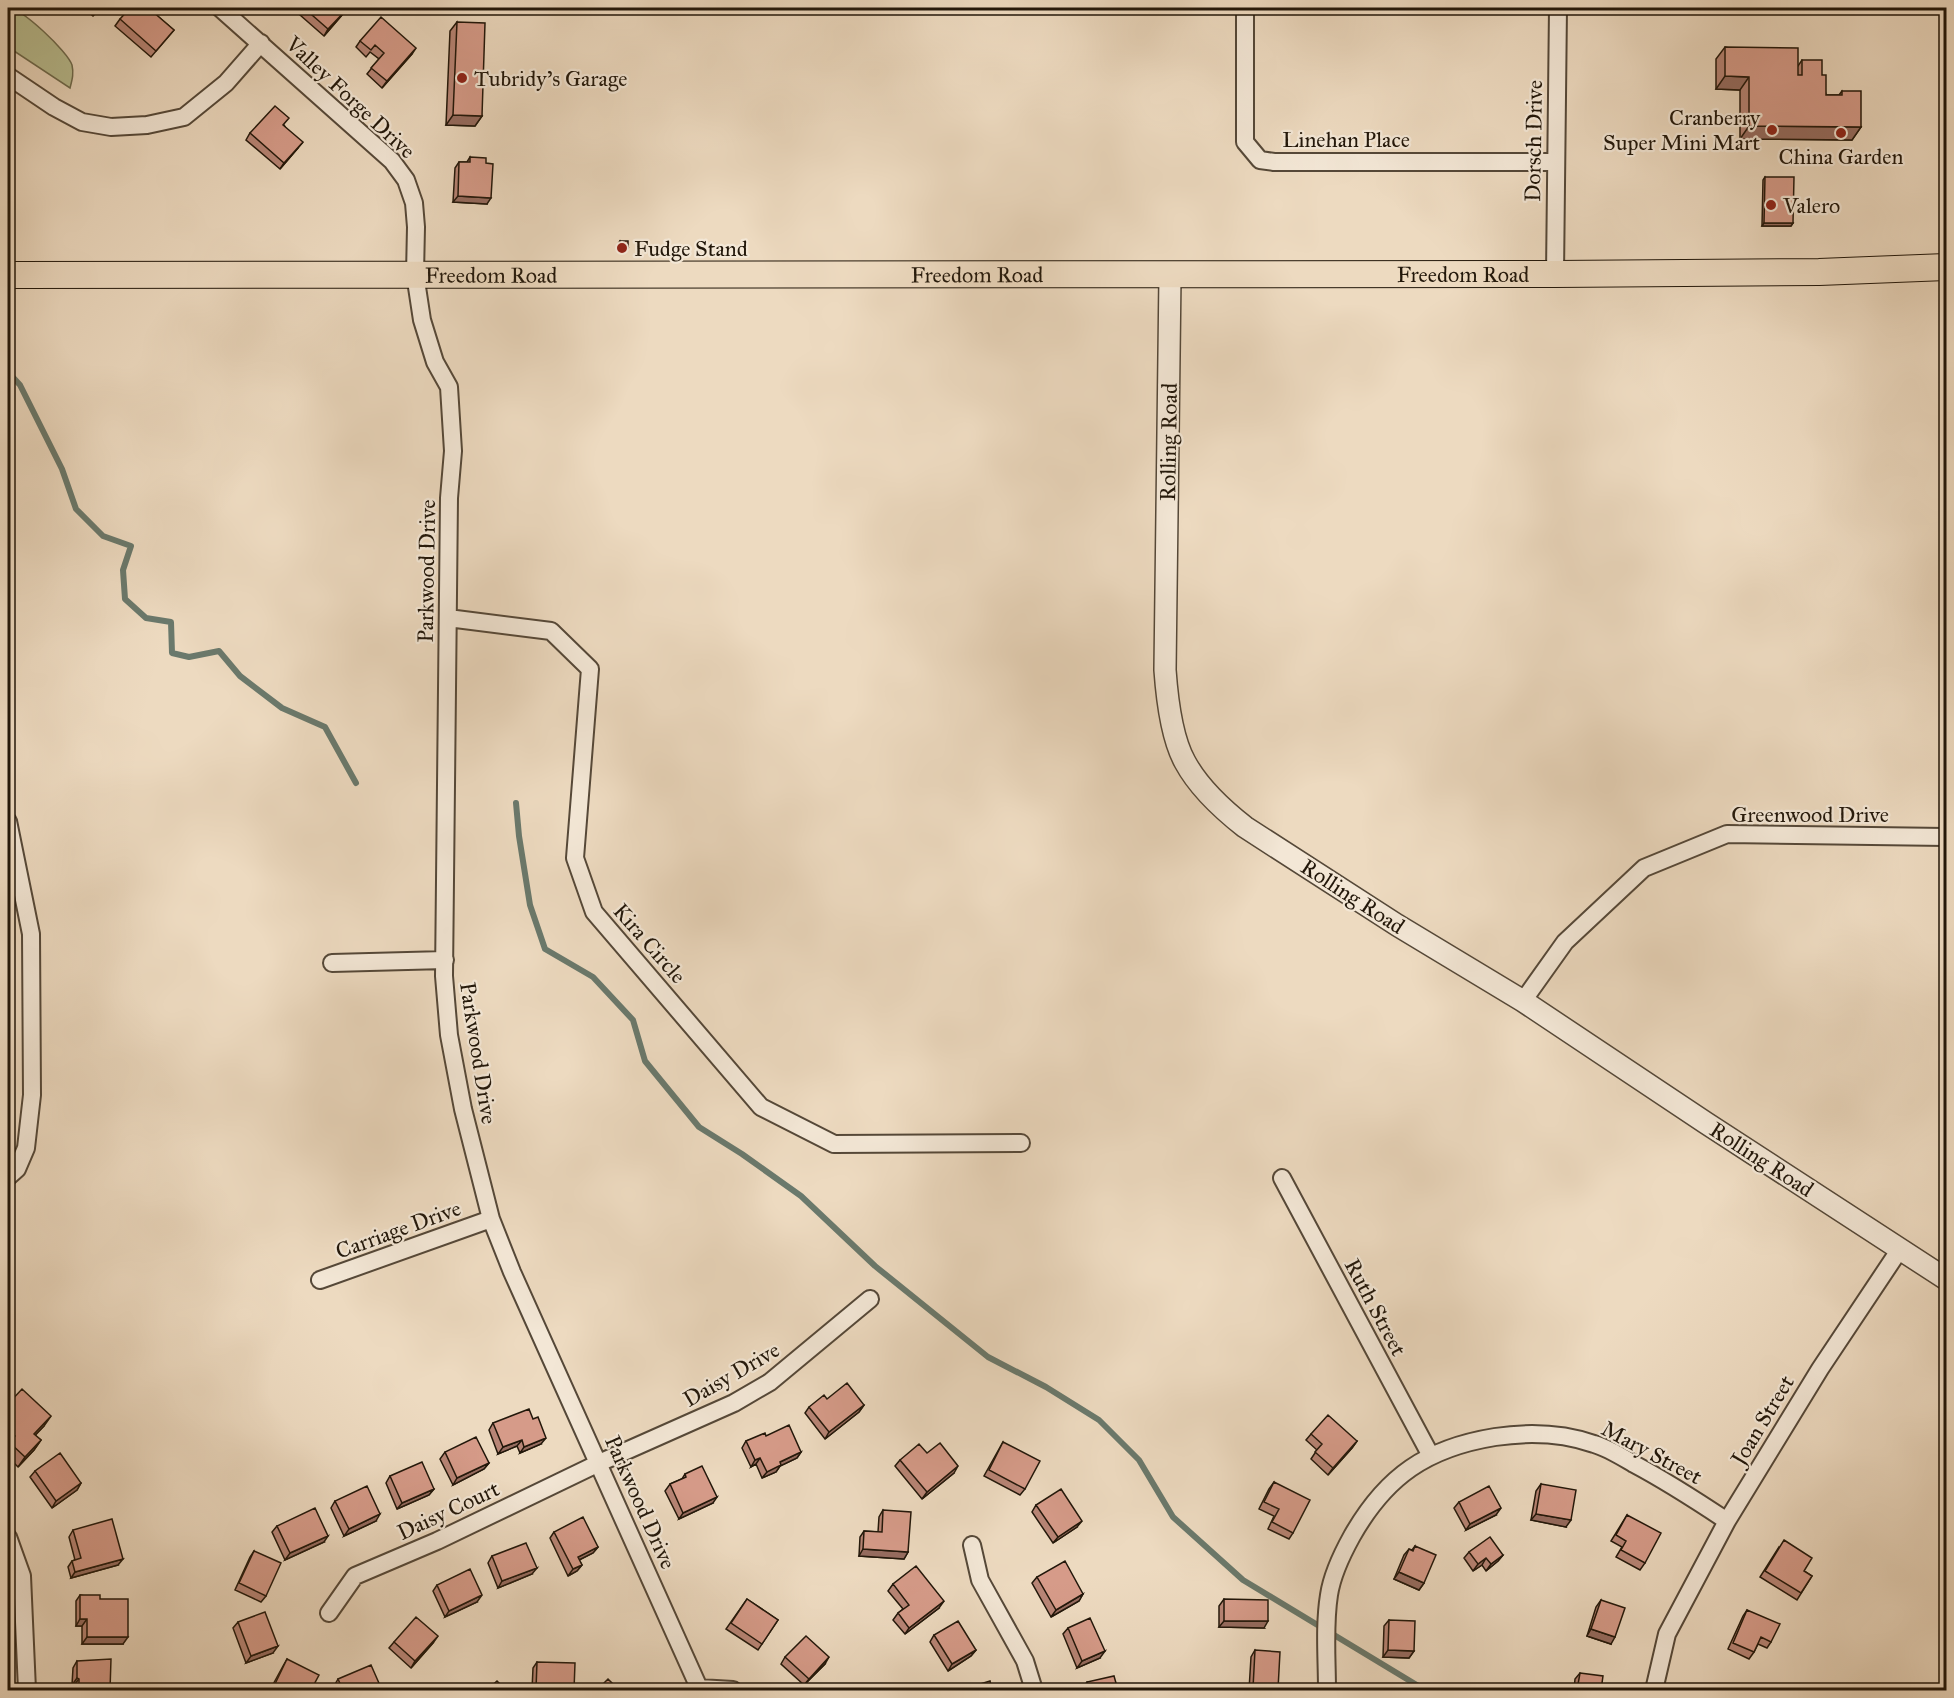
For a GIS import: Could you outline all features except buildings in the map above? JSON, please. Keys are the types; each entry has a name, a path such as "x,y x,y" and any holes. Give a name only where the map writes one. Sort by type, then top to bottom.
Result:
{"main road":[{"name":"Freedom Road","path":"8,275 1170,276 1819,273 1947,267"}],"street":[{"name":"Valley Forge Drive","path":"220,8 373,143 392,161 406,180 414,203 415,274"},
{"name":"Linehan Place","path":"1245,8 1245,142 1260,160 1274,162 1555,162"},
{"name":"Dorsch Drive","path":"1555,274 1558,8"},
{"path":"8,76 54,107 82,122 111,127 147,125 184,117 226,83 261,43"},
{"name":"Parkwood Drive","path":"415,274 422,320 435,362 448,387 451,407 453,451 449,498 445,960 449,1035 453,1056 473,1153 491,1219 512,1272 699,1689"},
{"name":"Rolling Road","path":"1170,276 1165,670 1167,702 1184,761 1199,783 1223,810 1245,827 1397,925 1523,1000 1706,1123 1947,1279"},
{"name":"Kira Circle","path":"448,618 551,632 590,669 575,858 594,912 761,1107 834,1144 1021,1143"},
{"path":"8,821 31,934 32,1095 26,1148 17,1169 8,1177"},
{"name":"Greenwood Drive","path":"1523,1000 1565,942 1644,868 1727,834 1947,837"},
{"path":"332,963 445,960"},
{"name":"Ruth Street","path":"1282,1178 1431,1456"},
{"name":"Carriage Drive","path":"320,1280 491,1219"},
{"name":"Joan Street","path":"1654,1690 1667,1634 1727,1521 1820,1369 1900,1249"},
{"name":"Daisy Drive","path":"599,1463 734,1403 770,1382 870,1299"},
{"name":"Mary Street","path":"1326,1690 1329,1595 1346,1546 1374,1502 1400,1476 1431,1456 1469,1441 1514,1434 1535,1433 1563,1437 1594,1444 1623,1458 1664,1480 1727,1521"},
{"name":"Daisy Court","path":"329,1613 355,1576 437,1541 599,1463"},
{"path":"8,1537 22,1576 27,1690"},
{"path":"972,1545 980,1580 1025,1661 1034,1690"},
{"path":"699,1689 733,1690"}],"green space":[{"path":"8,8 33,22 69,59 73,71 70,88 8,47"}],"waterway":[{"path":"8,372 20,385 62,469 76,509 103,536 131,546 123,570 125,599 146,618 171,622 172,653 189,657 219,651 240,676 282,708 325,727 356,783"},
{"path":"516,803 530,905 545,949 593,977 633,1020 645,1061 699,1127 801,1196 875,1266 988,1357 1046,1387 1099,1420 1139,1460 1173,1517 1243,1580 1425,1690"}],"place":[{"name":"Tubridy's Garage","path":"462,78"},
{"name":"Cranberry Super Mini Mart","path":"1772,130"},
{"name":"China Garden","path":"1841,133"},
{"name":"Valero","path":"1771,205"},
{"name":"Fudge Stand","path":"622,248"}]}
